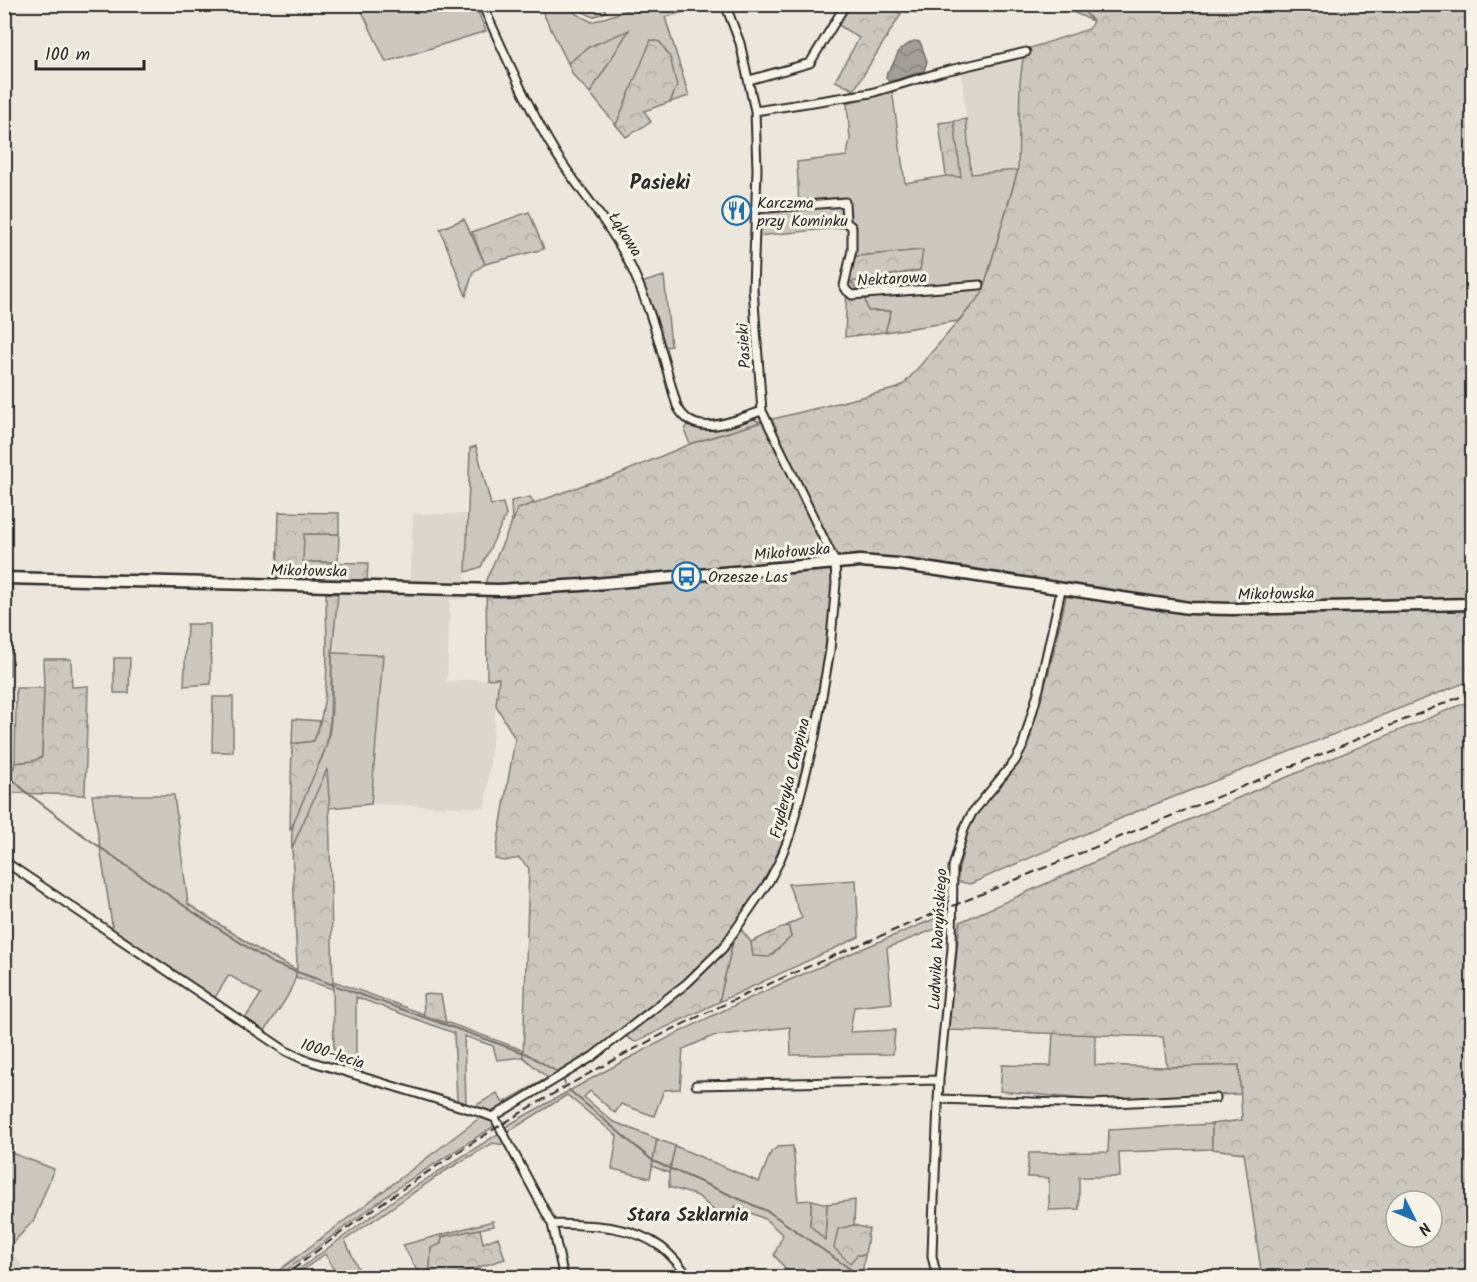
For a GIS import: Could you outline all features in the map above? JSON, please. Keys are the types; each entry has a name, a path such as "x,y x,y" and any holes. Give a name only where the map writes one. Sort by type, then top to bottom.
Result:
{"main road":[{"name":"Mikołowska","path":"4,578 499,590 572,586 860,561 898,564 1189,608 1473,604"}],"street":[{"name":"Łąkowa","path":"482,4 532,109 555,151 634,272 681,415 697,425 707,426 762,411"},
{"name":"Pasieki","path":"725,4 740,43 755,111 757,169 753,289 762,411 835,562"},
{"path":"749,80 810,63 846,4"},
{"path":"755,111 870,93 941,72 1026,52"},
{"name":"Nektarowa","path":"755,209 845,202 846,222 852,227 852,250 844,286 852,295 980,285"},
{"name":"Fryderyka Chopina","path":"493,1117 592,1057 687,983 723,948 758,898 786,848 815,736 830,650 836,583 835,562"},
{"name":"Ludwika Waryńskiego","path":"937,1278 932,1256 939,1080 952,948 952,875 957,848 972,813 1015,761 1022,748 1039,689 1061,590"},
{"name":"1000-lecia","path":"4,861 286,1051 303,1059 493,1117"},
{"path":"696,1085 939,1080"},
{"path":"938,1099 1092,1104 1216,1098"},
{"path":"493,1117 498,1121 552,1224 564,1278"},
{"path":"552,1224 601,1226 624,1230 645,1238 661,1247 690,1277"}],"shaded area":[{"path":"1024,50 1020,83 1018,170 971,174 961,66"},
{"path":"413,514 467,514 465,599 450,600 447,681 499,678 485,808 371,804 383,655 332,653 338,589 409,593"},
{"path":"4,1241 25,1270 15,1277 5,1277"}],"green space":[{"path":"359,5 475,5 486,31 386,62"},
{"path":"539,5 573,5 576,14 592,22 643,5 711,5 665,17 689,96 670,102 677,86 629,95 616,125 590,93 628,31 589,47 568,63"},
{"path":"578,5 603,5 606,12 593,17 580,10"},
{"path":"850,5 886,5 901,14 854,90 835,81 859,38 837,24"},
{"path":"1057,5 1078,5 1093,21"},
{"path":"1078,5 1472,5 1472,680 1133,813 970,884 956,881 971,819 1021,758 1049,672 1068,588 889,557 829,555 832,588 820,693 788,834 778,861 737,924 719,1002 635,1042 620,1033 591,1055 549,1079 523,1057 529,868 519,858 504,861 495,859 515,739 496,705 499,678 487,679 486,580 518,509 612,477 690,444 769,420 898,388 905,383 982,294 1018,170 1020,83 1024,50 1089,29 1093,21"},
{"path":"629,30 590,93 573,75 568,63 589,47"},
{"path":"651,40 660,42 670,57 677,86 670,102 644,111 651,122 626,137 616,125"},
{"path":"892,90 905,183 960,176 954,121 966,119 971,174 1018,170 982,294 958,321 885,332 891,311 868,311 865,300 850,282 920,270 922,250 848,257 848,227 757,236 757,213 799,208 797,162 847,156 850,139 847,103"},
{"path":"954,121 961,177 946,176 939,123"},
{"path":"529,212 544,249 485,264 472,232"},
{"path":"464,219 485,264 473,272 466,296 440,229"},
{"path":"923,250 920,270 851,282 865,300 868,311 891,311 885,332 845,337 848,257"},
{"path":"664,276 671,346 664,347 641,283"},
{"path":"751,418 761,422 690,444 685,432 686,425 712,429"},
{"path":"476,446 491,505 503,503 506,515 481,567 466,572 470,448"},
{"path":"530,497 534,503 518,509 512,522 511,501"},
{"path":"279,512 339,513 339,534 304,534 303,562 368,563 367,580 277,579"},
{"path":"303,534 339,534 338,562 303,562"},
{"path":"5,586 12,586 10,676 5,676"},
{"path":"326,593 338,594 332,653 330,721 326,747 290,831 292,744 314,741 320,724 326,687"},
{"path":"187,624 210,624 211,684 184,686"},
{"path":"332,653 383,655 371,804 329,808 327,771 292,848 292,834 298,808 329,736 332,712"},
{"path":"114,658 130,658 129,693 114,693"},
{"path":"43,659 71,659 72,687 88,686 85,795 12,793 5,778 8,763 14,768 15,763 33,761 42,757"},
{"path":"16,688 44,688 42,757 34,761 15,763"},
{"path":"213,697 233,697 233,752 212,752"},
{"path":"1472,700 1472,1277 1262,1277 1244,1153 1212,1149 1212,1124 1242,1120 1239,1065 1167,1067 1163,1037 948,1030 960,922 1256,790"},
{"path":"293,719 321,721 314,741 292,744"},
{"path":"327,769 333,989 296,977 292,848"},
{"path":"92,795 174,795 188,904 262,952 297,970 288,994 264,1032 244,1020 261,994 229,975 214,999 113,931"},
{"path":"856,880 859,937 719,1002 737,924 751,942 753,956 791,937 788,925 802,918 788,884"},
{"path":"949,913 948,924 887,948 892,1003 854,1007 850,1032 895,1030 893,1054 791,1055 790,1027 713,1036 683,1049 680,1089 664,1090 654,1116 621,1104 615,1113 590,1091 584,1097 612,1121 657,1139 650,1178 612,1169 617,1136 567,1095 508,1132 505,1127 617,1065 758,994"},
{"path":"788,925 791,937 769,957 753,956 751,942"},
{"path":"333,981 523,1050 523,1057 497,1060 493,1046 464,1036 466,1103 457,1100 454,1033 356,997 356,1071 334,1064"},
{"path":"423,994 441,995 446,1023 424,1015"},
{"path":"1053,1033 1095,1034 1095,1065 1167,1067 1239,1065 1241,1094 1093,1100 1000,1091 1002,1065 1051,1066"},
{"path":"547,1078 549,1079 496,1111 475,1106 497,1093 503,1103"},
{"path":"482,1116 490,1119 496,1125 403,1184 277,1277 269,1278"},
{"path":"1212,1124 1212,1149 1119,1152 1120,1177 1079,1177 1079,1209 1049,1210 1049,1178 1027,1177 1029,1153 1108,1152 1109,1130"},
{"path":"501,1132 540,1205 539,1209 504,1145 493,1143 445,1171 345,1240 362,1277 338,1277 325,1254 293,1277 287,1278 398,1197"},
{"path":"657,1139 675,1146 669,1173 652,1166"},
{"path":"675,1146 759,1182 771,1152 778,1147 793,1146 798,1201 812,1200 810,1225 825,1239 827,1204 855,1200 854,1225 838,1230 857,1255 865,1255 862,1274 867,1277 793,1277 774,1255 783,1235 765,1219 735,1206 730,1225 698,1196 669,1187 669,1173"},
{"path":"4,1150 54,1169 34,1220 9,1247 5,1241"},
{"path":"812,1200 827,1204 825,1240 810,1225"},
{"path":"493,1221 494,1226 442,1237 441,1244 431,1249 430,1272 420,1276 403,1245"},
{"path":"854,1225 869,1229 865,1255 857,1255 850,1263 834,1248 838,1229"},
{"path":"480,1229 483,1243 498,1237 505,1259 447,1277 420,1276 430,1272 431,1248 441,1244 442,1237"}],"water":[{"path":"914,41 920,42 927,61 924,71 889,82 886,77 887,72 900,49"}],"waterway":[{"path":"4,771 26,792 84,836 193,912 272,963 527,1054 559,1073"},
{"path":"563,1079 565,1084"},
{"path":"569,1090 653,1161 769,1212 863,1278"}],"railway":[{"path":"282,1278 328,1242 473,1142 574,1082 677,1027 857,946 1472,692"}],"place":[{"name":"Karczma przy Kominku","path":"736,211"},
{"name":"Orzesze Las","path":"687,576"}],"district":[{"name":"Pasieki","path":"660,182"},
{"name":"Stara Szklarnia","path":"688,1215"}]}
